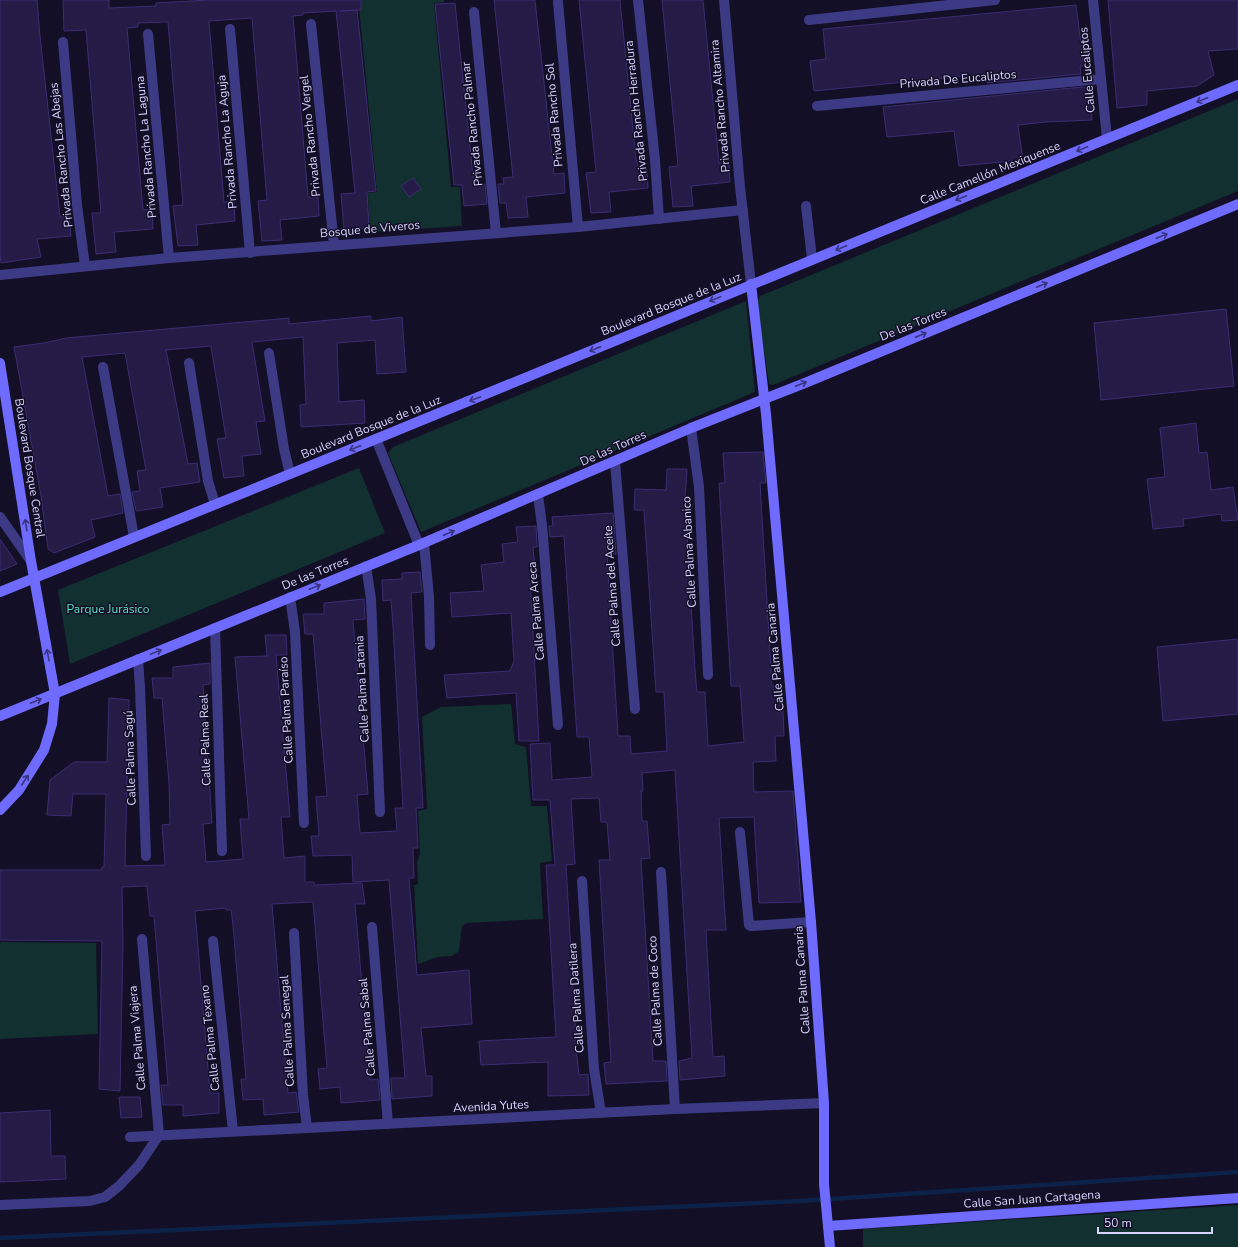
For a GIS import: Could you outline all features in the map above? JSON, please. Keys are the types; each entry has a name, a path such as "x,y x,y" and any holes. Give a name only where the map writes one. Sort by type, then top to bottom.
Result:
{"main road":[{"name":"Calle Camellón Mexiquense","path":"752,284 1238,85"},
{"name":"De las Torres","path":"0,716 422,544 691,428 812,380 1238,204"},
{"name":"Calle Palma Canaria","path":"752,284 765,398 811,922 824,1103 824,1184 830,1247"},
{"name":"Boulevard Bosque de la Luz","path":"0,592 376,440 752,284"},
{"name":"Boulevard Bosque Central","path":"0,363 31,561 55,694 52,724 44,750 19,790 0,810"},
{"name":"Calle San Juan Cartagena","path":"828,1226 1238,1198"}],"street":[{"name":"Privada Rancho Herradura","path":"638,0 654,152 658,219"},
{"name":"Privada Rancho Altamira","path":"724,0 743,210"},
{"path":"809,20 995,0"},
{"name":"Calle Eucaliptos","path":"1093,0 1107,138"},
{"name":"Privada Rancho Sol","path":"558,2 578,226"},
{"name":"Privada Rancho Palmar","path":"474,12 496,233"},
{"name":"Privada Rancho Vergel","path":"311,24 334,245"},
{"name":"Privada Rancho La Aguja","path":"230,29 250,253"},
{"name":"Privada Rancho La Laguna","path":"148,34 169,258"},
{"name":"Privada Rancho Las Abejas","path":"63,42 77,205 84,266"},
{"name":"Privada De Eucaliptos","path":"817,106 1101,79"},
{"path":"806,206 812,260"},
{"name":"Bosque de Viveros","path":"0,275 169,258 496,233 743,210"},
{"name":"Calle Palma Canaria","path":"743,210 752,284"},
{"path":"269,353 284,449 290,474"},
{"path":"189,363 208,481 215,504"},
{"path":"103,367 134,537"},
{"name":"Calle Palma Abanico","path":"691,428 699,487 708,675"},
{"path":"376,440 422,544 429,597 430,644"},
{"name":"Calle Palma del Aceite","path":"615,461 635,710"},
{"name":"Calle Palma Areca","path":"538,495 543,533 558,725"},
{"path":"0,517 31,561"},
{"name":"Calle Palma Latania","path":"366,566 371,599 380,812"},
{"name":"Calle Palma Paraíso","path":"290,597 295,632 304,823"},
{"name":"Calle Palma Real","path":"215,628 222,851"},
{"name":"Calle Palma Sagú","path":"138,659 146,856"},
{"path":"740,832 748,925 811,922"},
{"name":"Calle Palma de Coco","path":"661,872 675,1109"},
{"name":"Calle Palma Datilera","path":"582,881 594,1069 601,1113"},
{"name":"Calle Palma Sabal","path":"372,927 388,1124"},
{"name":"Calle Palma Senegal","path":"294,933 303,1095 307,1128"},
{"name":"Calle Palma Viajera","path":"142,939 159,1135"},
{"name":"Calle Palma Texano","path":"213,941 233,1132"},
{"name":"Avenida Yutes","path":"130,1136 824,1103"},
{"path":"0,1205 90,1201 105,1197 120,1186 139,1165 159,1135"}],"green space":[{"path":"349,0 444,0 444,2 434,3 451,187 460,187 462,226 370,232 368,193 377,192 359,7"},
{"path":"1238,99 1238,191 773,385 769,384 757,304 760,296"},
{"path":"746,301 755,392 421,532 388,453 393,447"},
{"name":"Parque Jurásico","path":"359,468 385,533 70,664 58,590"},
{"path":"511,704 515,744 526,747 531,806 547,806 552,861 540,863 543,919 467,923 462,926 459,951 452,956 438,957 418,964 414,885 418,884 417,862 420,853 418,811 427,809 422,717 441,707"},
{"path":"0,942 96,943 98,1034 0,1039"},
{"path":"1238,1205 1238,1247 863,1247 863,1229"}],"building":[{"path":"0,0 37,0 60,217 69,216 71,236 37,239 41,257 1,263 0,255"},
{"path":"63,0 109,0 109,8 156,6 156,3 209,0 361,0 361,10 357,10 376,191 367,192 369,228 344,230 341,194 355,193 336,11 303,13 303,15 293,16 308,197 318,197 319,216 280,220 282,240 262,241 258,201 267,200 252,18 209,21 224,202 234,201 235,221 196,225 198,245 178,246 173,206 183,205 168,22 138,23 138,27 127,28 143,210 152,209 153,229 114,232 116,252 96,254 92,213 101,213 86,30 64,31"},
{"path":"494,0 535,0 554,174 564,173 565,193 526,197 528,217 508,218 506,203 500,203 498,184 504,184 503,178 513,177"},
{"path":"579,0 620,0 636,159 639,169 647,169 648,188 609,192 611,212 591,213 586,173 596,172"},
{"path":"662,0 703,0 719,163 729,163 730,182 691,186 693,206 673,207 669,167 678,166"},
{"path":"1108,0 1238,0 1238,49 1208,51 1214,75 1197,86 1147,91 1147,105 1117,108"},
{"path":"455,3 474,185 485,184 487,204 464,206 462,185 454,185 435,4"},
{"path":"1076,5 1084,66 1080,66 1081,74 987,83 986,74 814,91 810,61 826,59 823,29"},
{"path":"1082,87 1090,88 1092,120 1018,125 1023,160 959,166 954,131 887,137 883,107"},
{"path":"413,178 421,189 409,197 401,186"},
{"path":"1226,309 1234,386 1101,400 1094,323"},
{"path":"371,316 371,321 402,317 406,372 377,374 375,340 337,343 339,402 364,400 365,423 301,427 300,405 306,404 303,337 252,342 265,421 256,422 261,454 242,456 244,476 224,478 217,439 226,438 211,346 166,350 188,464 197,463 200,482 160,488 163,507 136,511 132,492 140,491 137,471 146,470 125,353 82,357 108,496 120,494 123,513 91,520 95,537 54,553 48,549 41,496 14,347 66,338 289,318 289,324"},
{"path":"1196,423 1199,453 1207,452 1211,490 1233,487 1238,520 1222,521 1221,514 1183,519 1184,526 1153,529 1147,479 1165,477 1160,428"},
{"path":"763,452 766,483 760,483 772,686 782,686 784,736 775,736 776,761 753,762 754,792 793,791 801,902 759,903 754,817 719,818 726,930 706,930 713,1057 724,1056 725,1076 680,1080 679,1061 692,1058 675,770 642,773 642,821 647,821 650,858 641,859 653,1061 666,1061 667,1081 606,1084 604,1063 611,1062 599,860 610,860 607,822 601,822 599,798 571,799 575,864 566,865 577,1057 579,1075 588,1074 589,1095 548,1096 548,1062 481,1065 479,1041 556,1037 546,865 555,865 550,800 533,800 530,744 550,743 552,780 592,777 589,737 577,737 564,536 550,537 549,526 553,526 552,517 613,513 616,554 607,554 618,736 630,736 631,754 667,751 664,692 656,692 644,510 634,510 635,489 666,490 667,469 687,469 685,499 695,671 697,692 705,692 708,746 744,742 740,686 731,686 719,483 725,483 723,453"},
{"path":"536,526 537,547 533,547 536,578 530,579 539,741 519,741 516,693 447,698 444,675 510,671 514,661 511,613 452,617 450,593 484,591 481,565 504,562 502,544 518,542 516,527"},
{"path":"0,539 17,564 0,571"},
{"path":"420,572 422,592 411,593 423,808 416,808 418,848 413,848 414,878 409,878 417,975 469,970 472,1024 421,1028 426,1076 432,1076 432,1096 392,1099 391,1078 405,1078 389,880 353,882 352,855 313,856 311,836 319,836 316,797 327,796 313,634 305,634 303,614 324,614 324,603 364,599 365,619 353,620 368,794 357,795 360,833 397,831 395,808 403,808 393,626 391,600 383,601 382,580 402,579 402,573"},
{"path":"265,635 286,635 287,655 276,655 290,817 281,817 284,858 305,856 305,882 314,882 314,885 362,883 365,904 355,904 370,1080 378,1079 380,1100 341,1103 340,1087 320,1089 318,1069 327,1068 313,902 272,904 288,1093 296,1092 299,1112 264,1115 263,1099 243,1100 241,1079 246,1079 233,925 231,910 226,910 226,908 195,911 210,1093 219,1093 219,1113 183,1116 183,1105 163,1105 161,1085 168,1085 154,916 150,916 147,886 122,887 123,942 120,1091 99,1089 102,941 0,940 0,870 102,870 102,867 104,867 106,794 73,794 71,816 47,815 50,780 74,762 107,762 109,698 129,700 125,866 165,865 162,825 170,824 169,784 162,698 154,698 152,678 173,678 173,667 210,663 210,684 203,685 212,823 203,824 206,862 243,859 240,819 249,819 235,657 267,656"},
{"path":"1238,639 1238,714 1163,721 1157,647"},
{"path":"119,1097 140,1097 142,1117 121,1118"},
{"path":"50,1110 51,1156 65,1156 66,1179 0,1182 0,1113"}],"waterway":[{"path":"0,1238 800,1201 1238,1172"}]}
